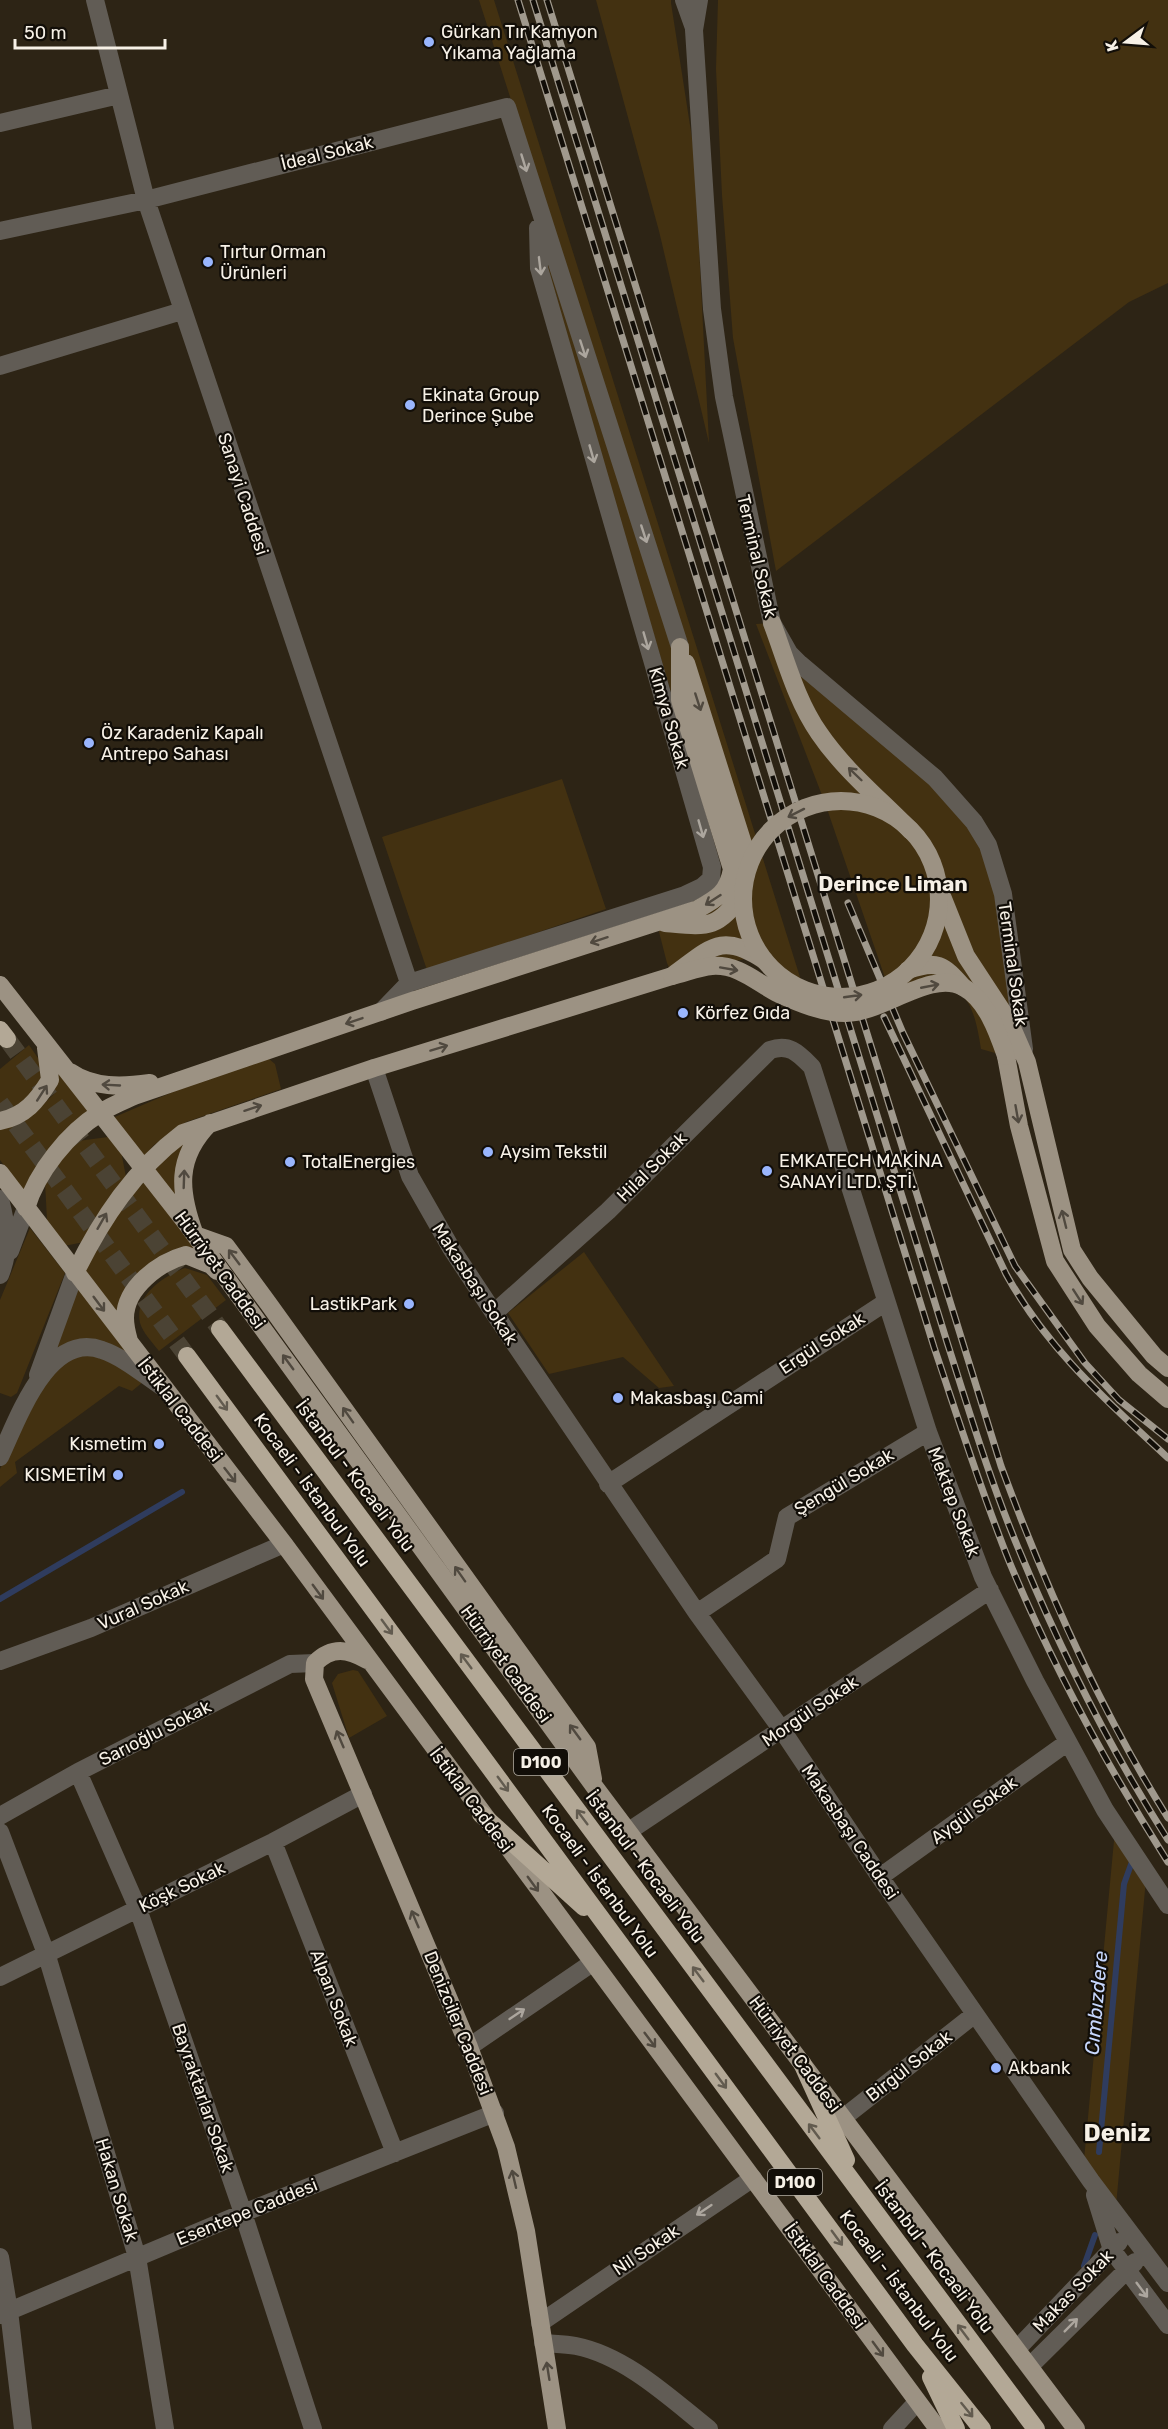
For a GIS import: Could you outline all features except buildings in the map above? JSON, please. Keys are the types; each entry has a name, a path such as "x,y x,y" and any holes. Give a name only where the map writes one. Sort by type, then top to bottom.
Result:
{"highway":[{"name":"İstanbul - Kocaeli Yolu","path":"220,1329 1036,2429"},
{"name":"Kocaeli - İstanbul Yolu","path":"187,1356 915,2345 982,2429"},
{"path":"481,1814 612,1932"},
{"path":"801,2063 861,2195"},
{"path":"915,2345 956,2429"}],"main road":[{"path":"772,623 801,701 818,732 843,763 911,831 933,866 938,886 966,956 1010,1023 1027,1062 1072,1250 1090,1278 1154,1356 1168,1368"},
{"path":"680,647 745,850 747,928 764,960"},
{"path":"26,1208 40,1180 70,1138 99,1113 134,1096 381,1012 698,909 720,897 729,884 732,868 680,700 680,647"},
{"path":"654,922 701,926 727,916 745,884 752,857 770,832 798,811 814,805 831,801 866,804 898,819 911,831"},
{"path":"672,976 708,950 728,944 745,947 791,984 822,995 841,998 877,990 908,970 923,953 933,932 938,909 938,886"},
{"path":"908,970 936,964 948,970 989,1016 1006,1056 1019,1126 1055,1261 1097,1326 1139,1374 1168,1399"},
{"path":"75,1273 107,1214 125,1189 160,1150 183,1133 374,1068 672,976 713,966 735,969 778,993 808,1006 847,1014 875,1007 922,987 944,983 963,987"},
{"name":"Hürriyet Caddesi","path":"0,985 237,1291 594,1786 1076,2429"},
{"path":"0,1120 15,1118 36,1102 50,1080 45,1044"},
{"path":"64,1068 88,1082 117,1086 190,1076"},
{"path":"210,1123 195,1137 186,1157 184,1197 195,1235 226,1246 268,1303 587,1747 594,1786"},
{"path":"70,1138 96,1132 116,1133"},
{"path":"125,1189 133,1171 129,1150"},
{"name":"İstiklal Caddesi","path":"0,1173 284,1544 481,1814 938,2429"},
{"path":"40,1180 41,1213 51,1241 74,1254 88,1246"},
{"path":"129,1344 124,1318 127,1301 138,1285 175,1258 186,1255 211,1265 237,1291"},
{"path":"315,1663 328,1653 342,1650 368,1661"},
{"name":"Denizciler Caddesi","path":"315,1663 314,1679 495,2113 515,2182 557,2429"}],"street":[{"name":"Sanayi Caddesi","path":"95,0 146,200 409,983"},
{"path":"684,0 694,30"},
{"path":"694,30 699,0"},
{"name":"Terminal Sokak","path":"694,30 712,309 735,456 772,623 789,653 935,778 968,814 988,845 1003,894 1027,1062"},
{"path":"0,123 119,95"},
{"name":"İdeal Sokak","path":"0,231 146,200 507,107"},
{"name":"Kimya Sokak","path":"507,107 680,647"},
{"name":"Kimya Sokak","path":"381,1012 409,983 685,895 702,887 711,879 712,867 538,268 538,208"},
{"path":"0,366 182,311"},
{"name":"Hilal Sokak","path":"494,1313 608,1211 770,1050 789,1048 812,1067"},
{"name":"Mektep Sokak","path":"812,1067 928,1432 990,1590 1105,1810 1168,1905"},
{"name":"Makasbaşı Sokak","path":"374,1068 410,1176 451,1248 608,1484"},
{"path":"0,1199 5,1220 8,1256"},
{"path":"0,1275 26,1208"},
{"path":"0,1457 34,1385 75,1273"},
{"name":"Ergül Sokak","path":"608,1484 885,1302"},
{"path":"34,1385 61,1356 86,1347 113,1354 162,1387"},
{"name":"Şengül Sokak","path":"697,1613 777,1558 787,1517 928,1432"},
{"name":"Makasbaşı Caddesi","path":"608,1484 697,1613 782,1730 880,1877 1091,2181 1168,2283"},
{"name":"Vural Sokak","path":"0,1661 91,1628 284,1544"},
{"name":"Morgül Sokak","path":"629,1831 990,1590"},
{"name":"Sarıoğlu Sokak","path":"0,1816 78,1772 290,1664 315,1663"},
{"name":"Aygül Sokak","path":"880,1877 1068,1742"},
{"name":"Bayraktarlar Sokak","path":"78,1772 138,1909 243,2213 313,2429"},
{"name":"Köşk Sokak","path":"0,1977 47,1956 363,1794"},
{"path":"0,1832 47,1956"},
{"name":"Alpan Sokak","path":"273,1842 395,2153"},
{"name":"Hakan Sokak","path":"47,1956 137,2257 165,2429"},
{"path":"469,2047 592,1963"},
{"name":"Birgül Sokak","path":"843,2118 975,2014"},
{"name":"Esentepe Caddesi","path":"5,2313 243,2213 495,2113"},
{"name":"Nil Sokak","path":"540,2323 753,2178"},
{"name":"Makasbaşı Caddesi","path":"1091,2181 1112,2250 1168,2325"},
{"name":"Makas Sokak","path":"1017,2349 1128,2232"},
{"name":"Makas Sokak","path":"1030,2366 1145,2253"},
{"path":"0,2257 5,2313 23,2429"},
{"path":"543,2343 576,2346 619,2363 661,2390 709,2429"},
{"path":"892,2429 918,2402"}],"shaded area":[{"path":"479,0 494,0 804,990 776,973 761,955 673,976 667,963 657,924 731,885 685,643"},
{"path":"596,0 671,0 694,151 709,443 659,231"},
{"path":"718,0 1168,0 1168,283 1129,302 776,571 733,338 722,195 716,69"},
{"path":"545,239 674,648 674,702 544,267"},
{"path":"772,623 780,638 935,778 988,845 1027,1062 981,1049 972,1010 957,992 932,991 894,1004 825,803 756,624"},
{"path":"562,779 606,909 427,970 382,837"},
{"path":"29,1045 40,1061 41,1080 19,1106 0,1114 0,1069"},
{"path":"268,1058 275,1064 281,1089 186,1122 154,1145 141,1160 110,1119 210,1076"},
{"path":"56,1069 91,1112 25,1194 0,1160 0,1127 35,1112 54,1094"},
{"path":"108,1137 121,1151 126,1177 84,1242 64,1246 47,1220 45,1182 59,1158 78,1141"},
{"path":"186,1137 187,1220 151,1174"},
{"path":"145,1181 198,1250 182,1249 158,1258 148,1268 132,1292 119,1319 82,1270 112,1217"},
{"path":"30,1228 65,1273 17,1393 11,1397 0,1393 0,1300"},
{"path":"584,1252 674,1386 659,1388 623,1357 549,1374 508,1313"},
{"path":"185,1268 207,1275 226,1300 159,1351 140,1323 139,1313 146,1295 152,1288 168,1276"},
{"path":"76,1284 133,1361 117,1349 51,1357"},
{"path":"81,1355 104,1355 143,1382 132,1391 119,1386 15,1462 17,1473 0,1487 0,1469 38,1390 57,1367"},
{"path":"358,1671 387,1716 349,1738 332,1683 338,1674"},
{"path":"1115,1830 1146,1879 1116,2206 1084,2160"}],"waterway":[{"path":"0,1599 182,1492"},
{"name":"Cımbızdere","path":"1099,2152 1124,1884 1133,1859"},
{"name":"Cımbızdere","path":"1084,2266 1095,2235"}],"tunnel":[{"path":"7,1039 220,1329"},
{"path":"0,1103 187,1356"}],"railway":[{"path":"518,0 934,1347 979,1481 1009,1561 1063,1678 1102,1753 1168,1862"},
{"path":"533,0 947,1342 991,1477 1022,1557 1071,1666 1127,1772 1168,1840"},
{"path":"547,0 1001,1466 1055,1602 1119,1734 1168,1818"},
{"path":"848,903 903,1033 1015,1266 1085,1363 1119,1400 1168,1439"},
{"path":"884,1017 1006,1274 1022,1301 1040,1327 1080,1373 1168,1458"}],"place":[{"name":"Gürkan Tır Kamyon Yıkama Yağlama","path":"429,42"},
{"name":"Tırtur Orman Ürünleri","path":"208,262"},
{"name":"Ekinata Group Derince Şube","path":"410,405"},
{"name":"Öz Karadeniz Kapalı Antrepo Sahası","path":"89,743"},
{"name":"Körfez Gıda","path":"683,1013"},
{"name":"Aysim Tekstil","path":"488,1152"},
{"name":"TotalEnergies","path":"290,1162"},
{"name":"EMKATECH MAKİNA SANAYİ LTD. ŞTİ.","path":"767,1171"},
{"name":"LastikPark","path":"409,1304"},
{"name":"Makasbaşı Cami","path":"618,1398"},
{"name":"Kısmetim","path":"159,1444"},
{"name":"KISMETİM","path":"118,1475"},
{"name":"Akbank","path":"996,2068"}],"district":[{"name":"Derince Liman","path":"893,883"},
{"name":"Deniz","path":"1117,2133"}]}
